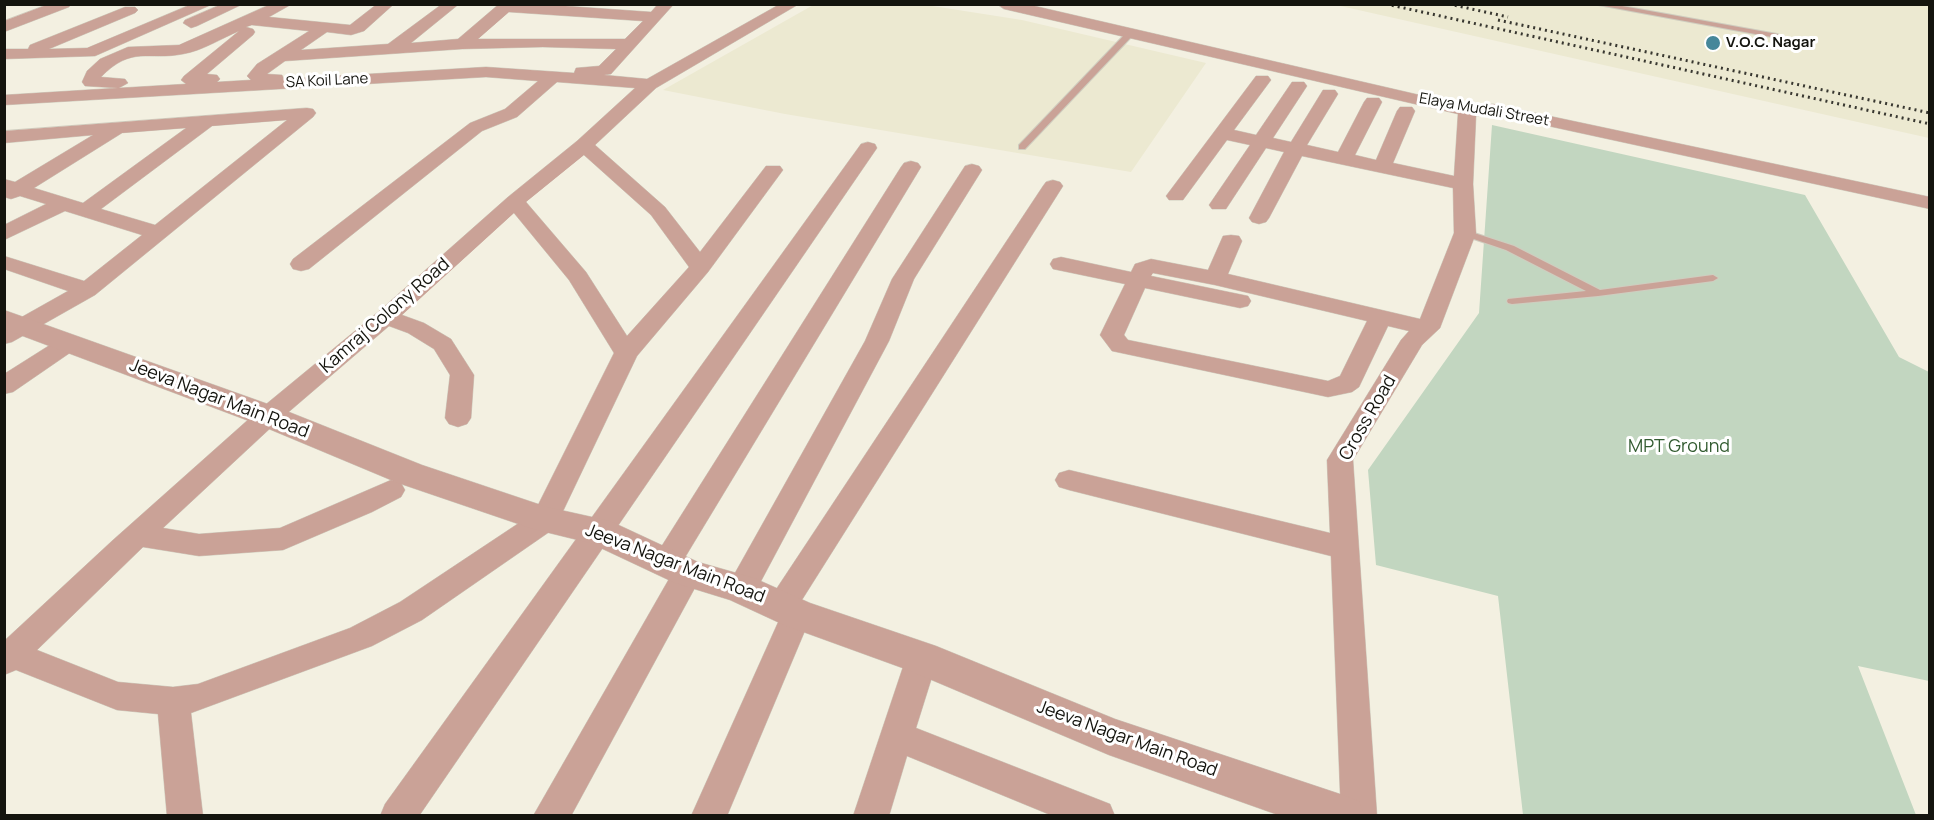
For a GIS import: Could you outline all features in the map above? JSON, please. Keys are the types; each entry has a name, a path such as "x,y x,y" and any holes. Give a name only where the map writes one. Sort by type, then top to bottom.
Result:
{"street":[{"path":"4,27 64,4"},
{"path":"106,4 171,18"},
{"path":"4,54 89,53 206,4"},
{"path":"236,4 166,33 106,63 93,75 91,82 259,79 453,69 601,71 630,45 661,11"},
{"path":"181,50 256,21 285,4"},
{"path":"190,80 256,21 351,30 358,28 387,4"},
{"path":"393,48 452,4"},
{"name":"Kamraj Colony Road","path":"9,658 138,535 268,416 386,317 650,84 792,4"},
{"name":"Elaya Mudali Street","path":"1004,4 1467,111 1493,109 1929,203"},
{"path":"462,44 507,6 661,11"},
{"path":"23,54 130,10"},
{"path":"259,79 256,76 263,68 325,27"},
{"path":"282,56 462,44 543,42 630,45"},
{"path":"521,69 543,42"},
{"path":"134,50 223,50"},
{"name":"SA Koil Lane","path":"4,100 486,72 650,84"},
{"path":"301,264 476,127 511,113 553,77"},
{"path":"1176,196 1262,80"},
{"path":"1219,205 1298,86"},
{"path":"1259,218 1295,150 1329,94"},
{"path":"1343,160 1373,102"},
{"path":"1382,167 1406,111"},
{"name":"Cross Road","path":"1359,816 1340,460 1421,334 1465,233 1463,184 1467,111"},
{"path":"4,137 307,113 87,290 10,327"},
{"path":"86,210 207,121"},
{"path":"10,190 118,128"},
{"path":"1221,133 1463,184"},
{"path":"584,144 658,211 700,267"},
{"path":"398,816 868,148"},
{"path":"551,816 677,568 911,167"},
{"path":"741,589 877,341 903,279 972,170"},
{"path":"9,658 117,696 173,700 198,698 361,637 411,611 545,520 626,353 700,267 773,171"},
{"path":"709,816 790,610 1053,186"},
{"path":"10,190 64,203 158,233"},
{"path":"515,201 578,278 626,353"},
{"path":"4,234 64,203"},
{"path":"1215,278 1231,241"},
{"path":"4,262 87,290"},
{"path":"1061,264 1376,323"},
{"path":"1376,323 1350,381 1343,386 1328,389 1120,346 1112,334 1140,280 1143,269 1151,266 1215,278 1421,334"},
{"path":"386,317 416,328 443,344 462,375 458,418"},
{"name":"Jeeva Nagar Main Road","path":"10,327 69,343 268,416 410,474 545,520 598,531 677,568 741,589 790,610 922,658 1109,736 1342,816"},
{"path":"4,386 69,343"},
{"path":"1069,480 1344,548"},
{"path":"138,535 199,545 283,539 362,506 391,490"},
{"path":"871,816 922,658"},
{"path":"173,700 185,816"},
{"path":"896,736 1097,816"}],"lane":[{"path":"1596,4 1777,36"},
{"path":"1022,147 1131,33"},
{"path":"1465,233 1510,248 1598,293"},
{"path":"1512,301 1598,293 1713,278"}],"shaded area":[{"path":"815,4 926,5 1022,20 1206,63 1131,172 785,114 663,90"},
{"path":"1336,5 1929,5 1929,138"}],"green space":[{"name":"MPT Ground","path":"1492,125 1805,195 1899,357 1929,372 1929,681 1858,666 1916,815 1523,815 1498,596 1376,565 1368,470 1479,313"}],"railway":[{"path":"1386,4 1930,124"},
{"path":"1449,4 1508,17"},
{"path":"1498,20 1930,113"}],"place":[{"name":"V.O.C. Nagar","path":"1713,43"}]}
